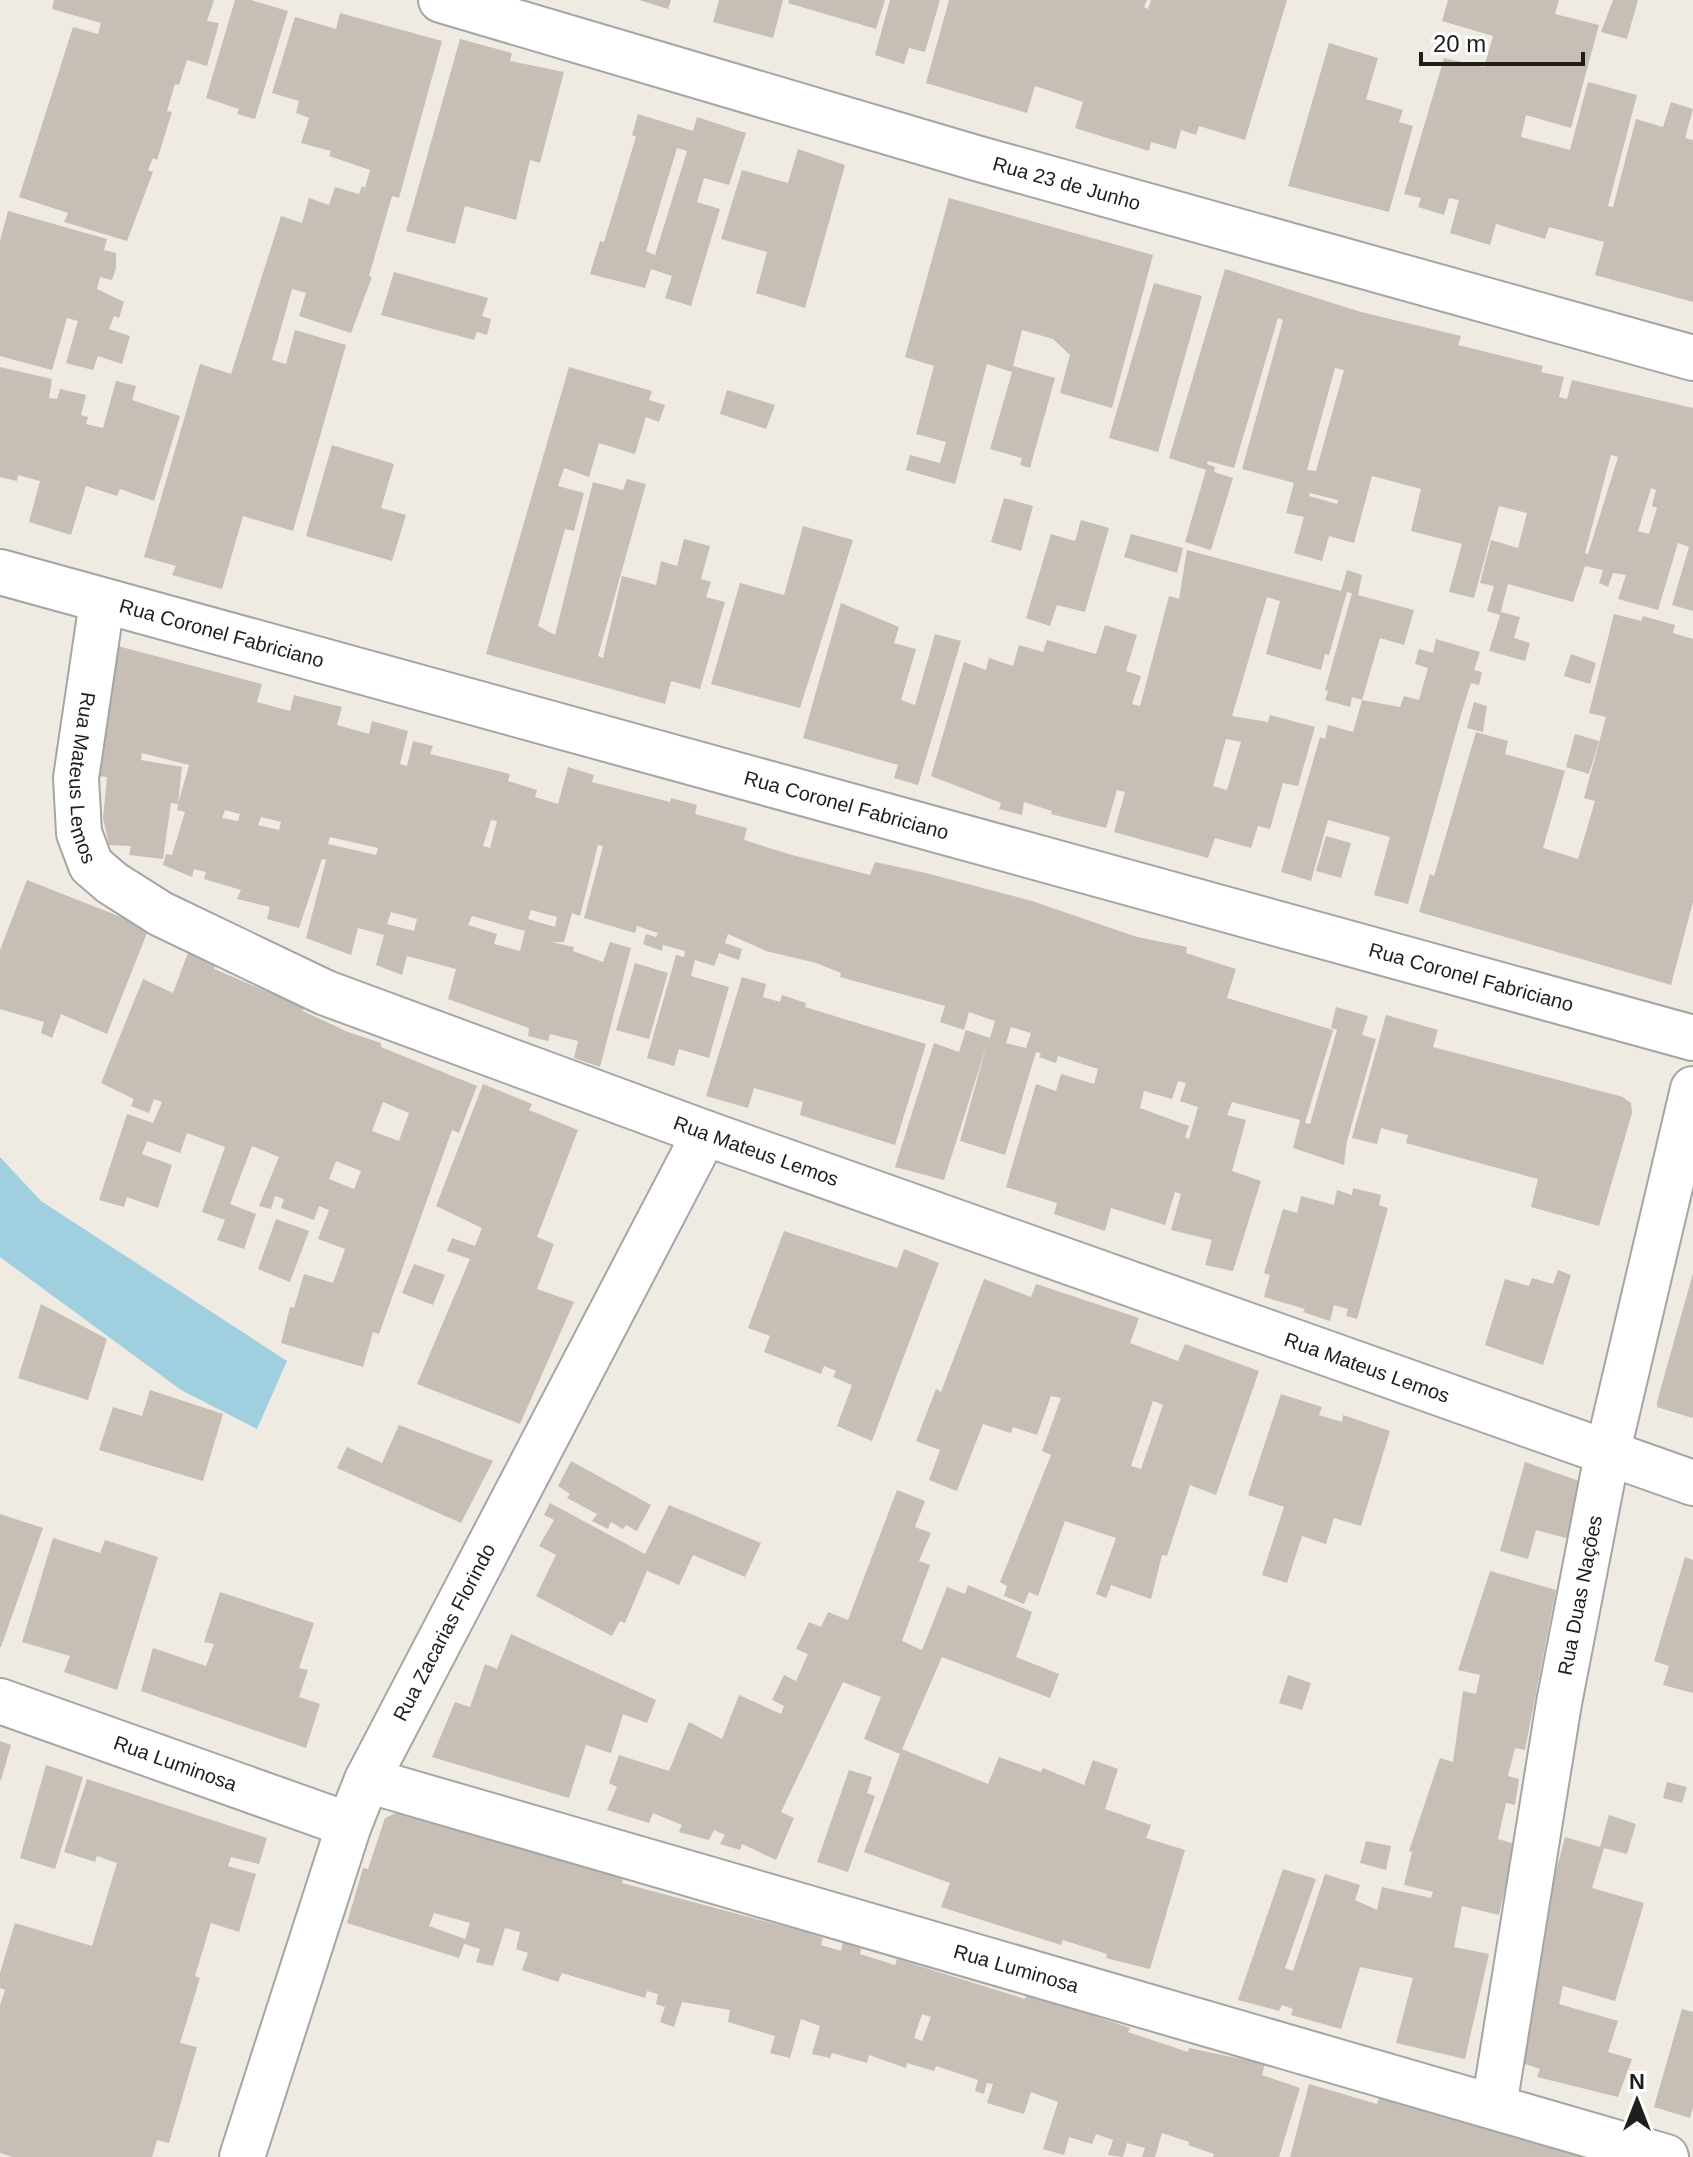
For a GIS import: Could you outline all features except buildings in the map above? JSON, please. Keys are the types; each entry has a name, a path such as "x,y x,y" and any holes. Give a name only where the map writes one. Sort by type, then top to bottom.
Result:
{"street":[{"name":"Rua 23 de Junho","path":"441,0 991,162 1693,358"},
{"name":"Rua Coronel Fabriciano","path":"0,572 1693,1038"},
{"name":"Rua Mateus Lemos","path":"102,602 76,778 79,833 91,865 112,883 161,914 326,993 705,1133 1608,1450 1693,1483"},
{"name":"Rua Duas Nações","path":"1494,2106 1559,1703 1608,1450 1693,1089"},
{"name":"Rua Zacarias Florindo","path":"242,2157 349,1825 367,1780 705,1133"},
{"name":"Rua Luminosa","path":"0,1701 349,1825"},
{"name":"Rua Luminosa","path":"367,1780 1666,2157"}],"water":[{"path":"0,1157 41,1201 287,1361 257,1429 181,1390 0,1257"}]}
